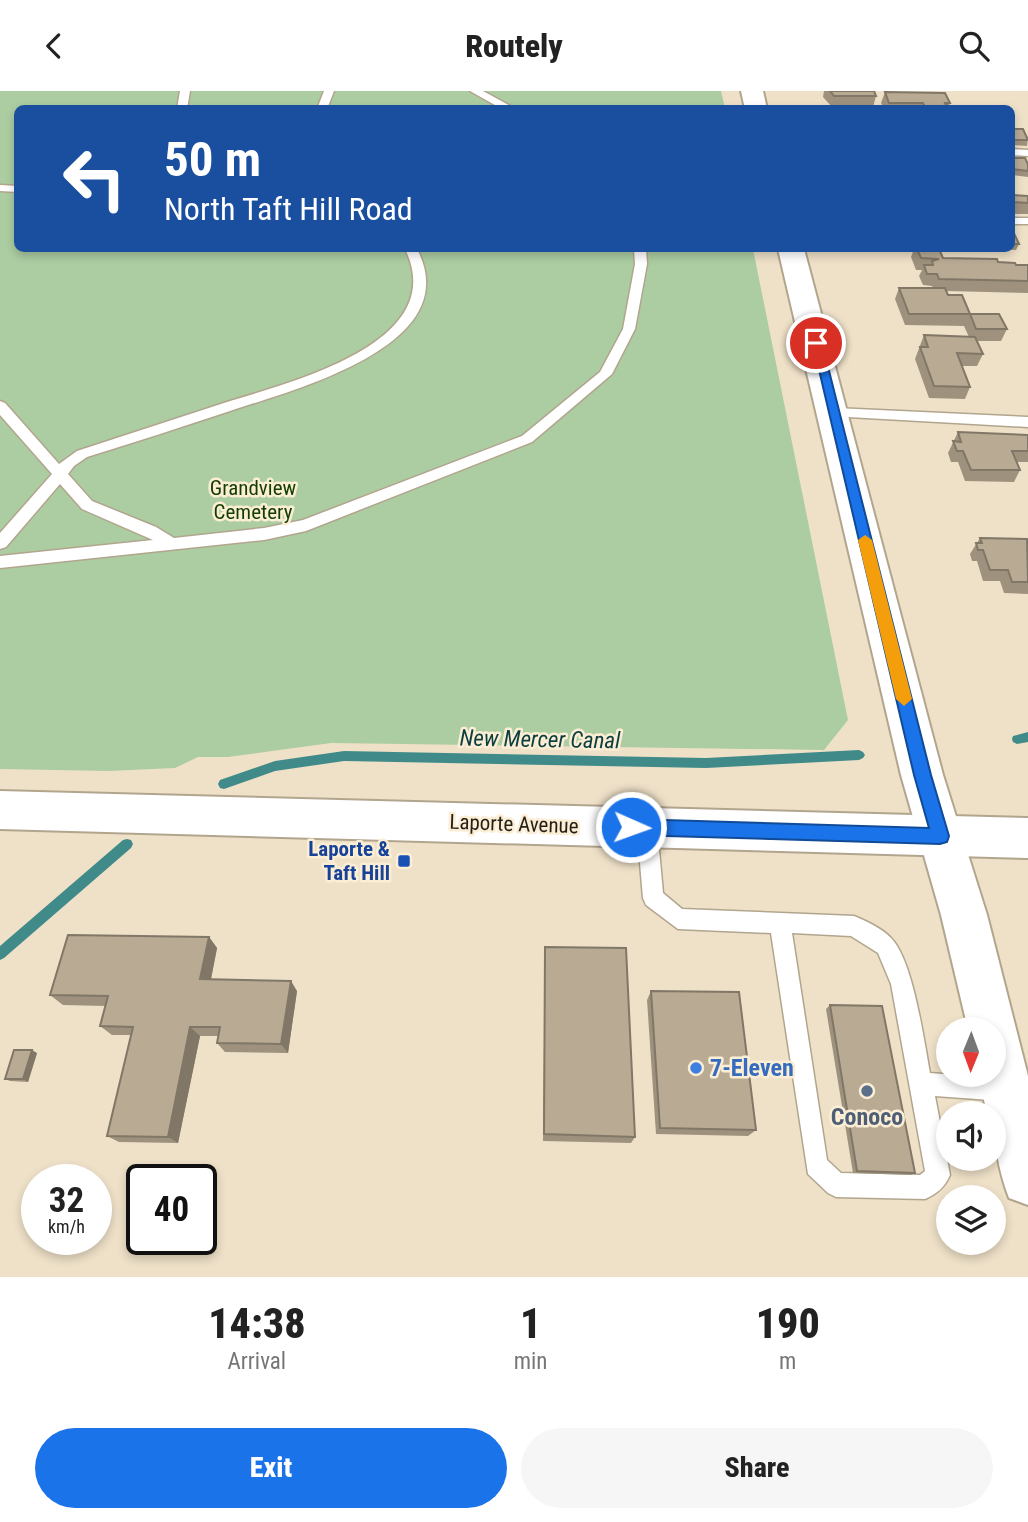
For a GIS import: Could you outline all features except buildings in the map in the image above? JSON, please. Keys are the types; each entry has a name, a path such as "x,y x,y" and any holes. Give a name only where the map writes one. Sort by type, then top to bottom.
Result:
{"main road":[{"path":"792,252 835,413 922,775 964,915 989,1017"},
{"name":"Laporte Avenue","path":"0,810 1028,838"},
{"path":"1006,1086 1028,1179"}],"lane":[{"path":"475,91 503,105"},
{"path":"0,543 34,507 69,462 82,454 297,383 353,361 393,333 415,306 422,282 412,252"},
{"path":"0,562 264,534 306,524 527,439 606,374 629,329 641,264 640,252"},
{"path":"0,407 87,505 151,531 170,543"},
{"path":"835,413 1028,422"},
{"path":"647,828 653,898 678,919 780,923 853,926 885,946 902,983 938,1175 925,1187 836,1185 816,1166 780,923"},
{"path":"920,1084 1007,1090"}],"green space":[{"name":"Grandview Cemetery","path":"0,91 721,91 724,105 14,105 14,252 754,252 848,720 824,750 331,743 228,757 198,757 175,768 109,771 0,769"}],"waterway":[{"name":"New Mercer Canal","path":"1017,739 1028,737"},
{"name":"New Mercer Canal","path":"224,784 275,766 344,756 706,763 859,755"},
{"name":"New Mercer Canal","path":"0,954 127,844"}],"slow traffic":[{"path":"865,540 904,699"}],"place":[{"name":"Laporte & Taft Hill","path":"404,861"},
{"name":"7-Eleven","path":"696,1068"},
{"name":"Conoco","path":"867,1091"}],"route":[{"path":"631,827 940,836 922,775 816,343"}]}
